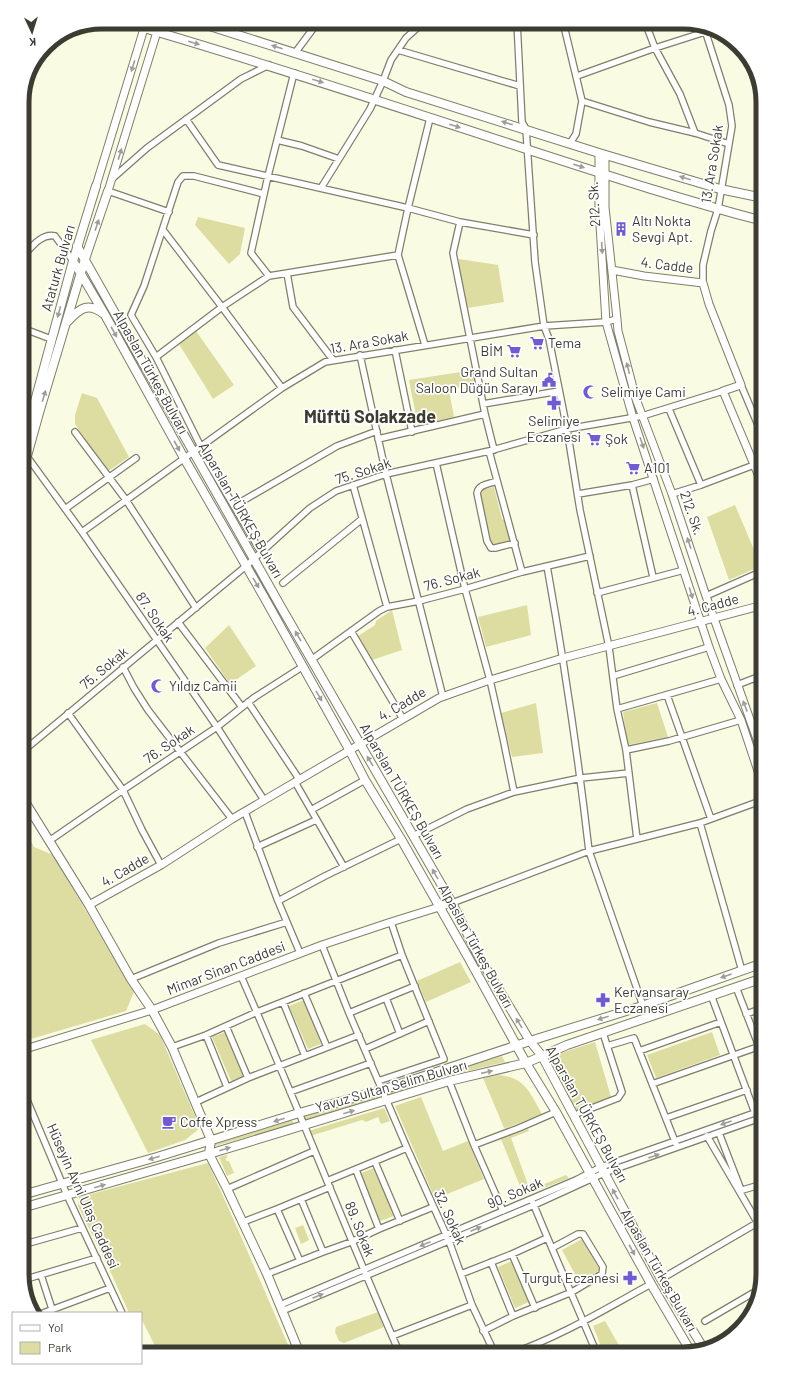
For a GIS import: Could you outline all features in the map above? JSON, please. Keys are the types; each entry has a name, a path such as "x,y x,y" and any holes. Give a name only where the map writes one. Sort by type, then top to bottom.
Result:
{"main road":[{"path":"152,29 157,32 294,73 602,174 718,209 756,218"},
{"path":"219,29 383,81 406,92 602,154 720,189 756,197"},
{"name":"Ataturk Bulvarı","path":"29,422 77,246 96,186"},
{"path":"29,450 85,259 108,191"},
{"name":"Alparslan TÜRKEŞ Bulvarı","path":"77,246 311,660 452,903 478,955 530,1041 542,1056 662,1279 702,1345"},
{"name":"Alpaslan Türkeş Bulvarı","path":"73,261 105,315 365,780 401,839 526,1063 556,1112 651,1284 688,1347"},
{"path":"66,323 79,310 84,308 98,310 105,315"},
{"path":"29,808 89,905 131,979 152,1010 172,1047 211,1140 209,1154 267,1274 297,1347"},
{"name":"Yavuz Sultan Selim Bulvarı","path":"29,1193 157,1157 299,1113 382,1090 530,1041 643,1006 756,966"},
{"name":"Yavuz Sultan Selim Bulvarı","path":"29,1206 209,1154 449,1081 526,1063 567,1045 756,980"}],"street":[{"path":"96,186 144,29"},
{"path":"158,29 108,191 168,212"},
{"path":"295,53 313,29"},
{"path":"321,188 370,109 391,60 406,38 416,29"},
{"path":"517,29 522,122 526,129 536,262 544,326 549,339 597,593 609,647 617,709 626,750 637,839"},
{"path":"565,29 582,101 576,134 570,143"},
{"path":"648,29 655,48 680,94 695,133"},
{"path":"577,76 701,31"},
{"name":"13. Ara Sokak","path":"703,283 703,265 718,209 720,189 732,126 729,105 705,32"},
{"path":"398,50 520,86"},
{"path":"112,178 147,148 241,79 269,65"},
{"path":"269,276 251,253 268,176 294,73"},
{"path":"582,101 649,122 695,133 729,144"},
{"path":"425,345 398,255 430,118"},
{"path":"186,119 218,164 408,208 460,222 534,235"},
{"path":"277,140 302,146 339,159"},
{"name":"212. Sk.","path":"602,154 602,174 616,319 636,400 672,494 737,685 756,730"},
{"path":"602,174 599,209 606,322 633,418 700,621 721,679 741,720 756,765"},
{"path":"201,447 156,357 131,315 144,286 178,182 183,176 194,176 264,194"},
{"path":"460,222 453,253 497,481 522,572"},
{"path":"163,230 282,388"},
{"path":"29,250 43,236 49,234 55,236 73,261"},
{"path":"156,357 222,307 269,276 398,255"},
{"name":"4. Cadde","path":"612,270 644,276 703,283 707,297 742,385"},
{"path":"288,273 293,308 333,360"},
{"name":"13. Ara Sokak","path":"82,532 282,388 325,362 544,326 606,322 616,319"},
{"path":"29,331 51,339"},
{"path":"395,350 412,432"},
{"path":"360,356 386,474 443,696"},
{"path":"756,420 742,385 723,391 756,470"},
{"path":"483,404 559,391"},
{"name":"75. Sokak","path":"29,746 246,566 310,508 336,491 386,474 492,450 567,429 642,416 669,409 723,391"},
{"path":"669,409 701,485"},
{"path":"378,439 485,414"},
{"path":"234,506 337,446 377,431"},
{"path":"75,432 126,500 196,608"},
{"path":"205,457 261,552"},
{"path":"66,509 136,458"},
{"name":"87. Sokak","path":"29,461 82,532 217,727 264,800"},
{"path":"436,463 465,589 490,680 514,792"},
{"path":"672,494 754,465"},
{"path":"578,494 632,485 654,479"},
{"path":"497,481 481,486 478,488 477,493 487,541 491,548 515,543"},
{"path":"353,485 387,607"},
{"path":"632,485 653,577"},
{"path":"283,583 362,519"},
{"name":"76. Sokak","path":"311,660 379,610 387,607 419,601 522,572 590,556"},
{"path":"548,566 581,778 589,851 643,1006"},
{"path":"597,593 684,570"},
{"path":"706,596 756,574"},
{"name":"4. Cadde","path":"89,905 161,865 232,819 443,696 563,658 756,607"},
{"path":"178,622 242,707"},
{"path":"351,631 403,718"},
{"path":"613,676 709,647"},
{"path":"124,667 141,699 232,819"},
{"name":"76. Sokak","path":"49,841 217,727 248,702 302,667"},
{"path":"737,685 756,678"},
{"path":"617,709 721,679"},
{"path":"667,694 711,819"},
{"path":"248,702 297,781 316,820 344,867"},
{"path":"68,713 123,790 161,865"},
{"path":"626,750 670,741 741,720"},
{"path":"413,836 467,809 514,792 581,778 629,773"},
{"path":"311,810 365,780"},
{"path":"452,903 589,851 700,823 756,803"},
{"path":"245,812 286,922 300,953"},
{"path":"258,846 316,820"},
{"path":"700,823 742,971"},
{"path":"278,901 401,839"},
{"name":"Mimar Sinan Caddesi","path":"29,1048 152,1010 322,945 452,903"},
{"path":"131,979 218,943 286,922"},
{"path":"378,1081 444,1059 402,956 390,922"},
{"name":"32. Sokak","path":"322,945 378,1081 448,1238 472,1305 491,1347"},
{"path":"172,1047 206,1035 257,1012 336,980 402,956"},
{"name":"89. Sokak","path":"242,976 314,1152 397,1347"},
{"path":"349,1013 415,986"},
{"path":"736,987 756,1035"},
{"path":"304,993 327,1047"},
{"path":"711,995 755,1112"},
{"path":"386,998 400,1034"},
{"path":"283,1002 305,1056"},
{"path":"746,1014 756,1010"},
{"path":"365,1049 429,1021"},
{"path":"639,1051 721,1022"},
{"path":"226,1026 248,1078"},
{"path":"580,1113 618,1098 622,1092 603,1033"},
{"path":"206,1035 227,1087"},
{"path":"196,1102 248,1078 359,1035"},
{"path":"607,1046 634,1038 678,1148"},
{"path":"652,1084 756,1048"},
{"path":"290,1092 371,1063"},
{"path":"449,1081 474,1145 503,1211"},
{"path":"666,1118 747,1090"},
{"name":"Hüseyin Avni Ulaş Caddesi","path":"29,1105 67,1195 122,1312"},
{"path":"474,1145 556,1112"},
{"name":"90. Sokak","path":"281,1308 448,1238 534,1206 602,1170 704,1130 755,1112"},
{"name":"90. Sokak","path":"602,1170 678,1148 756,1120"},
{"path":"704,1130 756,1220"},
{"path":"720,1133 740,1191"},
{"path":"327,1181 407,1148"},
{"path":"227,1189 314,1152"},
{"path":"375,1162 400,1221"},
{"path":"356,1170 379,1229"},
{"name":"90. Sokak","path":"448,1238 503,1211 576,1180 591,1176"},
{"path":"740,1191 756,1186"},
{"path":"243,1222 330,1187"},
{"path":"301,1199 322,1252"},
{"path":"532,1199 547,1238 572,1292 594,1347"},
{"path":"267,1274 322,1252 352,1242 379,1229 433,1207"},
{"path":"277,1209 300,1261"},
{"path":"662,1279 756,1223"},
{"path":"29,1243 82,1228"},
{"path":"483,1331 513,1316 572,1292 602,1274 604,1267 583,1234 578,1234 552,1248"},
{"path":"461,1274 512,1254 547,1238"},
{"path":"512,1254 535,1308"},
{"path":"29,1278 97,1258"},
{"path":"491,1262 513,1316"},
{"path":"40,1275 52,1309"},
{"path":"535,1347 584,1322 651,1284"},
{"path":"45,1312 110,1288"},
{"path":"705,1321 754,1294"},
{"path":"392,1336 472,1305"}],"green space":[{"path":"198,217 245,228 240,254 229,264 195,225"},
{"path":"459,259 498,265 504,302 468,308 459,271"},
{"path":"196,331 234,385 213,399 179,344"},
{"path":"473,370 476,383 449,390 454,417 418,426 409,380"},
{"path":"82,393 97,398 129,457 107,472 75,424 75,415"},
{"path":"494,487 502,519 507,522 512,541 492,545 480,494 484,489"},
{"path":"735,505 756,554 756,568 729,580 707,517"},
{"path":"527,605 531,635 486,647 478,617"},
{"path":"392,610 402,650 372,660 358,636 375,625 376,621"},
{"path":"229,625 256,666 230,684 205,648"},
{"path":"536,703 543,753 512,757 501,713"},
{"path":"657,703 668,737 627,745 623,712"},
{"path":"29,837 34,847 53,855 134,992 126,1011 29,1040"},
{"path":"460,962 471,982 426,1002 417,981"},
{"path":"304,1000 321,1044 308,1049 289,1006"},
{"path":"145,1024 160,1035 200,1128 185,1140 148,1153 91,1040"},
{"path":"225,1032 243,1076 231,1081 212,1037"},
{"path":"712,1032 720,1055 656,1078 647,1055"},
{"path":"595,1042 611,1097 576,1112 553,1074 554,1061 561,1053"},
{"path":"502,1056 505,1062 472,1070 390,1095 389,1092"},
{"path":"498,1075 515,1079 526,1087 542,1114 504,1128 483,1078"},
{"path":"379,1095 381,1098 301,1122 300,1118"},
{"path":"421,1097 443,1151 468,1141 484,1179 435,1199 395,1106"},
{"path":"384,1108 390,1121 381,1124 378,1117 366,1122 362,1120 307,1137 305,1132"},
{"path":"292,1120 294,1124 215,1146 213,1143"},
{"path":"528,1129 529,1131 511,1138 530,1190 566,1175 569,1178 524,1196 501,1139"},
{"path":"227,1155 228,1157 226,1158 226,1161 229,1161 234,1173 227,1176 219,1157"},
{"path":"208,1163 289,1347 156,1347 142,1320 142,1312 129,1312 78,1206 79,1197"},
{"path":"374,1168 394,1216 380,1221 361,1173"},
{"path":"303,1225 309,1240 301,1244 295,1228"},
{"path":"582,1239 600,1270 579,1282 562,1250"},
{"path":"512,1261 529,1302 515,1308 498,1267"},
{"path":"378,1312 384,1327 344,1343 339,1341 335,1332 336,1327"},
{"path":"605,1321 620,1347 601,1347 593,1326"}],"place":[{"name":"Altı Nokta Sevgi Apt.","path":"621,229"},
{"name":"Tema","path":"537,343"},
{"name":"BİM","path":"514,351"},
{"name":"Grand Sultan Saloon Düğün Sarayı","path":"549,380"},
{"name":"Selimiye Cami","path":"590,392"},
{"name":"Selimiye Eczanesi","path":"554,403"},
{"name":"Şok","path":"594,439"},
{"name":"A101","path":"633,468"},
{"name":"Yıldız Camii","path":"158,686"},
{"name":"Kervansaray Eczanesi","path":"603,1000"},
{"name":"Coffe Xpress","path":"169,1122"},
{"name":"Turgut Eczanesi","path":"630,1278"}],"district":[{"name":"Müftü Solakzade","path":"370,417"}]}
